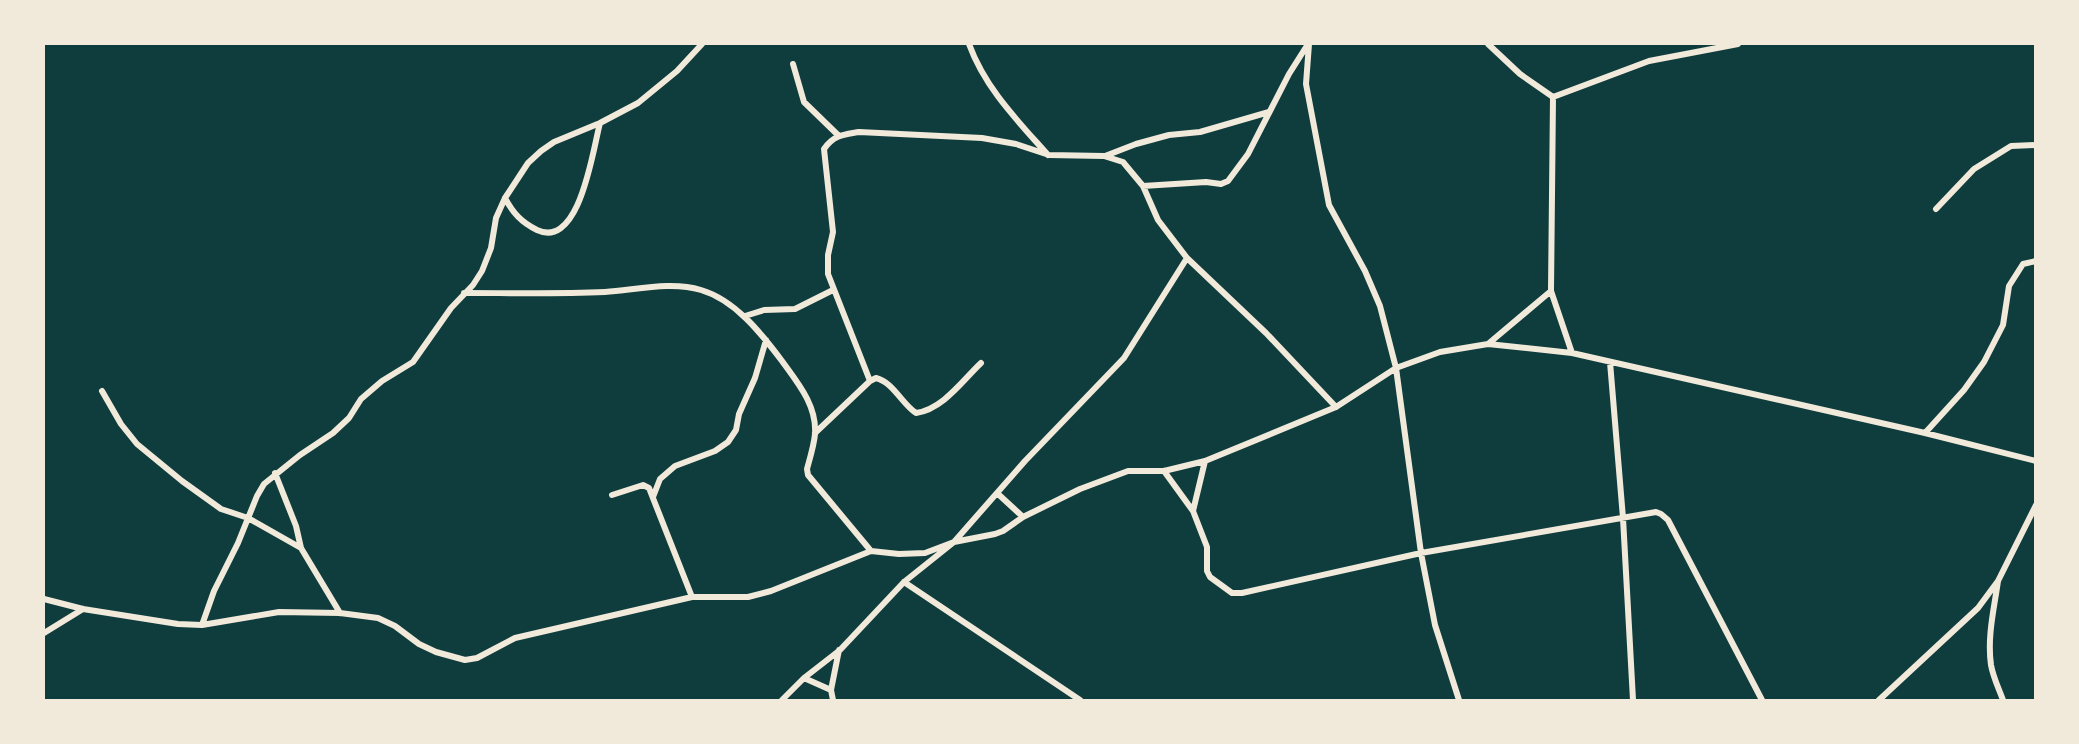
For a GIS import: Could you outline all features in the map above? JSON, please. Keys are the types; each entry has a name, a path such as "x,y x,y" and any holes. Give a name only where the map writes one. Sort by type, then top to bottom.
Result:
{"street":[{"path":"202,625 214,591 264,484 275,473 333,433 350,418 361,399 382,381 413,362 444,316 473,285 482,271 490,248 496,218 505,198 528,163 554,142 600,123 638,103 664,82 702,44"},
{"path":"969,44 987,84 1048,155"},
{"path":"1143,186 1206,182 1221,184 1228,181 1248,154 1308,44"},
{"path":"1308,44 1306,84 1329,206 1365,271 1380,306 1396,368 1421,554 1435,625 1459,700"},
{"path":"1488,44 1520,74 1553,97"},
{"path":"1553,97 1649,62 1738,44"},
{"path":"793,64 804,102 839,136"},
{"path":"1553,97 1551,291 1572,353"},
{"path":"1104,156 1169,135 1200,132 1269,112"},
{"path":"505,198 512,212 524,224 540,232 553,233 561,228 570,220 578,206 600,123"},
{"path":"870,381 828,274 828,255 834,232 824,149 831,140 839,136 858,132 982,138 1016,144 1048,155 1104,156 1123,162 1143,186 1158,220 1187,258 1266,333 1336,406"},
{"path":"1936,209 1974,169 2011,146 2036,145"},
{"path":"782,700 804,678 840,650 904,582 954,542 1072,410 1124,358 1187,258"},
{"path":"1925,433 1964,390 1984,362 2003,325 2009,286 2023,264 2036,261"},
{"path":"464,293 605,292 677,286 701,290 728,304 745,316 766,340 804,391 813,415 815,433 807,470 808,475 871,551"},
{"path":"745,316 775,308 795,309 833,290"},
{"path":"1488,344 1551,291"},
{"path":"653,497 660,479 675,466 715,451 728,442 736,430 739,414 755,378 766,340"},
{"path":"44,599 83,609 178,624 202,625 279,612 340,613 378,618 436,652 465,660 477,658 515,638 692,597 748,597 771,591 871,551 899,554 925,553 954,542 995,534 1004,531 1023,517 1080,489 1128,471 1164,471 1205,461 1336,406 1396,368 1440,352 1488,344 1572,353 1925,433 2036,461"},
{"path":"1610,362 1623,518 1633,700"},
{"path":"815,433 876,378 881,379 916,413 926,412 938,405 981,363"},
{"path":"102,391 137,444 207,501 221,509 248,518 301,548"},
{"path":"1193,511 1205,461"},
{"path":"1164,471 1193,511 1207,547 1207,571 1210,577 1232,593 1242,593 1421,554 1656,512 1662,514 1668,520 1762,700"},
{"path":"275,473 296,526 301,548 340,613"},
{"path":"612,495 643,485 649,489 692,597"},
{"path":"997,493 1023,517"},
{"path":"1879,700 1978,608 1998,581 2036,505"},
{"path":"1998,581 1990,653 1992,668 2003,700"},
{"path":"904,582 1080,700"},
{"path":"44,633 83,609"},
{"path":"833,700 831,690 840,650"},
{"path":"804,678 831,690"}]}
